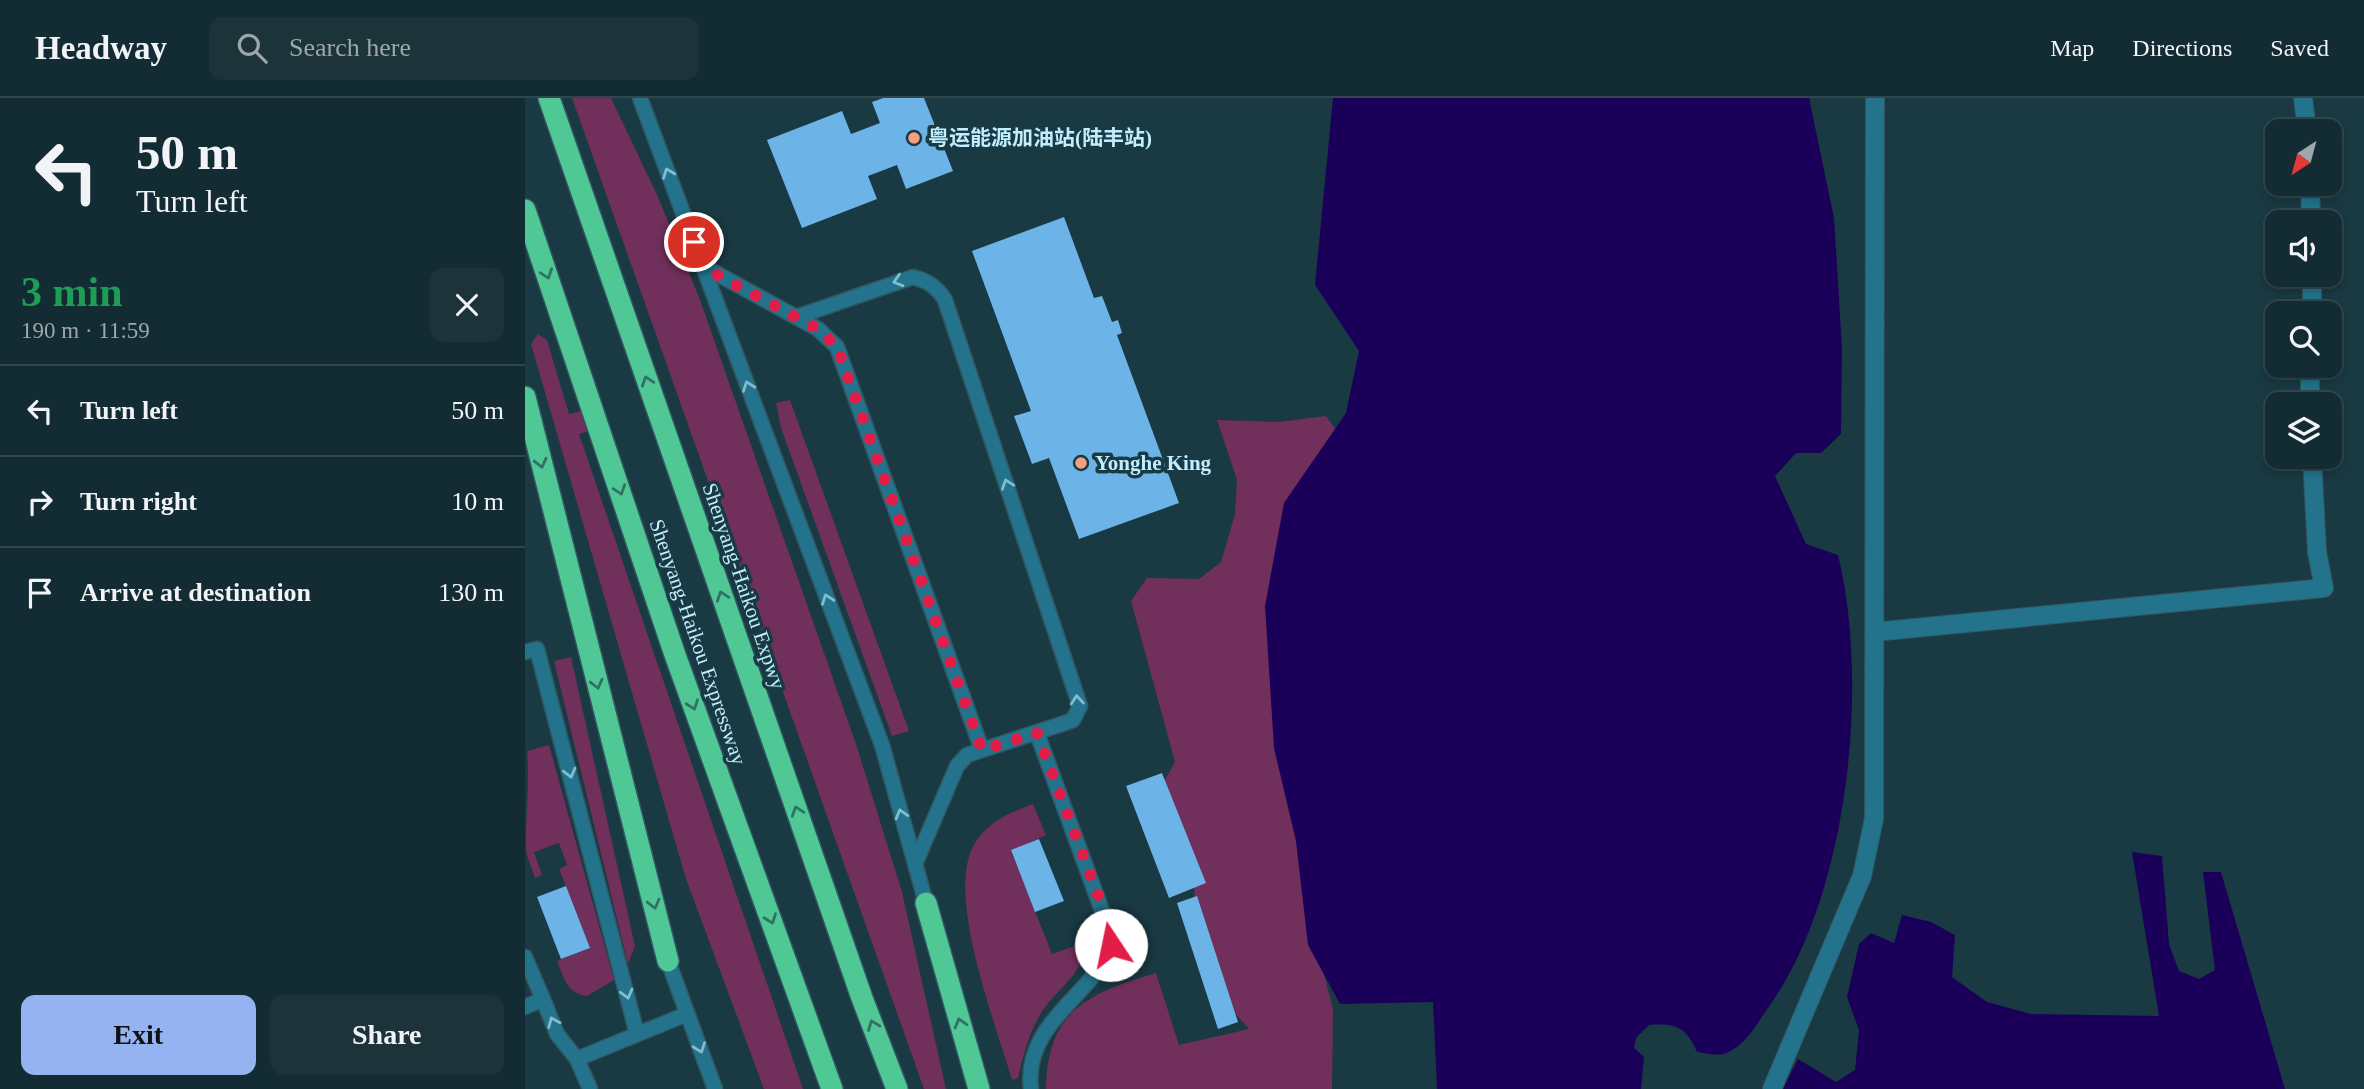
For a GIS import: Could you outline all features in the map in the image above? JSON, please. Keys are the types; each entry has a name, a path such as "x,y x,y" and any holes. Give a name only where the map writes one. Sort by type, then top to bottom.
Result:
{"highway":[{"name":"Shenyang-Haikou Expwy","path":"549,98 862,998 897,1089"},
{"name":"Shenyang-Haikou Expressway","path":"525,210 674,652 832,1089"},
{"path":"525,397 668,961"},
{"path":"926,903 979,1089"}],"street":[{"path":"1772,1089 1862,876 1874,819 1875,98"},
{"path":"2303,98 2306,119"},
{"path":"1874,632 2323,589 2313,469"}],"lane":[{"path":"640,98 881,745 926,903"},
{"path":"703,267 818,329 837,347 982,750"},
{"path":"796,317 913,276 926,280 938,290 945,300 1079,696 1080,706 1073,720 967,755 957,766 915,864"},
{"path":"525,652 537,649 637,1034"},
{"path":"1031,1089 1031,1072 1044,1034 1061,1009 1102,962 1112,938 1037,733"},
{"path":"525,957 557,1034 577,1059 590,1089"},
{"path":"668,961 715,1089"},
{"path":"525,1007 543,999"},
{"path":"577,1059 687,1013"}],"shaded area":[{"path":"572,98 611,98 658,197 699,297 857,747 902,892 946,1089 924,1089"},
{"path":"1333,98 1809,98 1834,218 1842,347 1841,434 1821,453 1796,453 1775,476 1806,544 1838,555 1847,607 1852,665 1851,726 1845,788 1834,849 1818,907 1797,959 1761,1019 1738,1047 1720,1055 1697,1052 1689,1037 1679,1028 1649,1025 1636,1038 1634,1048 1644,1057 1641,1089 1437,1089 1433,1002 1340,1004 1308,945 1296,841 1274,748 1265,606 1284,503 1346,413 1359,351 1315,285"},
{"path":"538,334 547,340 569,414 581,411 588,431 579,434 803,1089 764,1089 686,879 531,344"},
{"path":"790,400 909,731 892,736 781,428 776,403"},
{"path":"1326,416 1353,454 1316,944 1333,1009 1332,1089 1046,1089 1048,1062 1054,1040 1064,1023 1076,1009 1092,998 1132,980 1156,973 1179,1045 1249,1029 1225,1002 1195,908 1194,871 1159,791 1175,762 1131,601 1147,578 1199,579 1221,562 1235,514 1237,480 1217,420 1279,422"},
{"path":"571,657 635,946 628,964 554,661"},
{"path":"549,745 614,980 587,996 571,989 557,961 590,948 559,869 567,865 559,843 534,852 542,875 535,878 526,851 527,751"},
{"path":"1033,804 1046,835 1011,851 1052,954 1086,942 1082,961 1036,1023 1018,1078 1012,1080 977,965 966,901 966,874 971,851 982,834 1006,816"},
{"path":"2132,852 2162,856 2169,944 2179,971 2199,979 2215,970 2203,872 2221,872 2285,1089 1783,1089 1798,1059 1836,1082 1855,1070 1859,1030 1847,997 1859,944 1871,933 1894,943 1902,915 1931,922 1955,935 1952,977 1987,1002 2031,1014 2159,1016"}],"building":[{"path":"883,98 924,98 953,171 906,189 897,165 868,176 877,199 802,228 767,140 842,111 851,134 880,123 872,102"},
{"path":"1064,217 1094,298 1102,296 1112,322 1118,320 1122,333 1117,335 1179,503 1079,539 1049,458 1032,464 1014,416 1031,411 972,251"},
{"path":"1162,773 1206,883 1169,898 1126,786"},
{"path":"1039,839 1064,901 1035,912 1011,850"},
{"path":"566,886 590,948 561,959 537,897"},
{"path":"1197,896 1238,1022 1218,1029 1177,903"}],"place":[{"name":"粤运能源加油站(陆丰站)","path":"914,138"},
{"name":"Yonghe King","path":"1081,463"}],"route":[{"path":"694,242 703,267 818,329 837,347 982,750 1037,733 1112,932 1111,945"}]}
